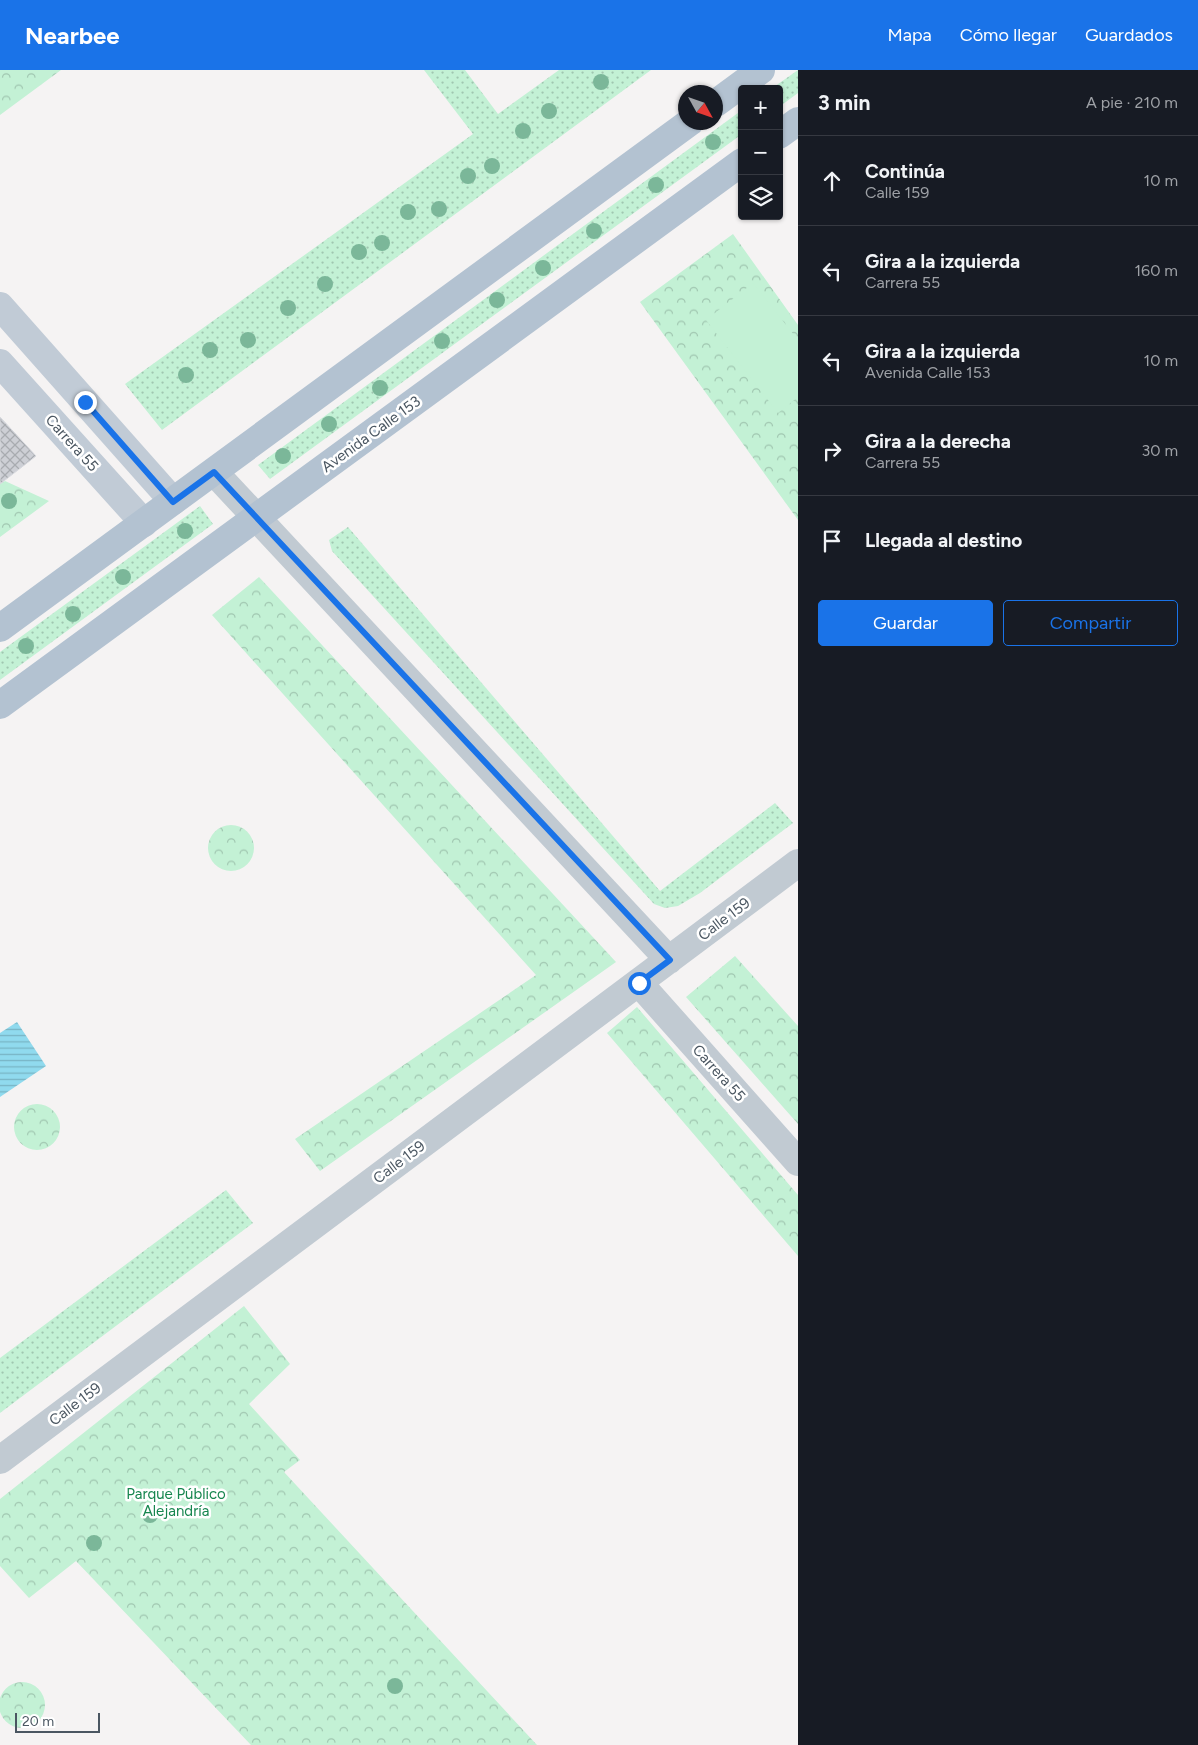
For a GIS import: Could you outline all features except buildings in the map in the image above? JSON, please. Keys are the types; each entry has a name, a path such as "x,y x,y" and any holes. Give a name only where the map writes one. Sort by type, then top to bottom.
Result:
{"main road":[{"path":"723,99 761,70"},
{"path":"783,132 798,121"},
{"path":"0,628 679,130"},
{"name":"Avenida Calle 153","path":"0,705 738,165"}],"street":[{"path":"0,306 173,502"},
{"name":"Carrera 55","path":"0,363 144,523"},
{"path":"58,427 85,402"},
{"path":"214,472 670,960"},
{"name":"Calle 159","path":"0,1460 798,863"},
{"name":"Carrera 55","path":"639,983 798,1162"}],"green space":[{"path":"0,70 61,70 0,115"},
{"path":"424,70 465,70 498,114 559,70 651,70 162,430 125,384 473,134"},
{"path":"798,70 798,93 783,104 783,85 777,85"},
{"path":"738,113 738,137 270,479 258,465 715,130 723,130 723,124"},
{"path":"733,234 798,325 798,520 640,302"},
{"path":"753,283 798,340 798,397 778,413 706,320"},
{"path":"5,481 49,501 0,537 0,484"},
{"path":"200,506 213,524 0,680 0,652"},
{"path":"348,527 660,891 775,803 793,823 700,893 678,906 665,908 654,904 332,551 329,540"},
{"path":"259,577 616,962 320,1171 295,1139 536,975 212,615"},
{"path":"231,825 244,829 250,835 254,848 250,861 244,867 231,871 218,867 212,861 208,848 212,835 218,829"},
{"path":"735,956 798,1026 798,1124 686,997"},
{"path":"637,1007 798,1195 798,1256 607,1033"},
{"path":"37,1104 50,1108 56,1114 60,1127 56,1140 50,1146 37,1150 24,1146 18,1140 14,1127 18,1114 24,1108"},
{"path":"226,1190 253,1223 0,1413 0,1358"},
{"name":"Parque Público Alejandría","path":"244,1306 290,1364 249,1404 300,1460 284,1472 537,1745 251,1745 76,1561 29,1598 0,1566 0,1499"},
{"path":"22,1682 35,1686 41,1692 45,1705 41,1718 35,1724 22,1728 9,1724 3,1718 -1,1705 3,1692 9,1686"}],"water":[{"path":"17,1022 46,1066 0,1097 0,1033"}],"route":[{"path":"85,402 173,502 214,472 670,960 639,983"}]}
